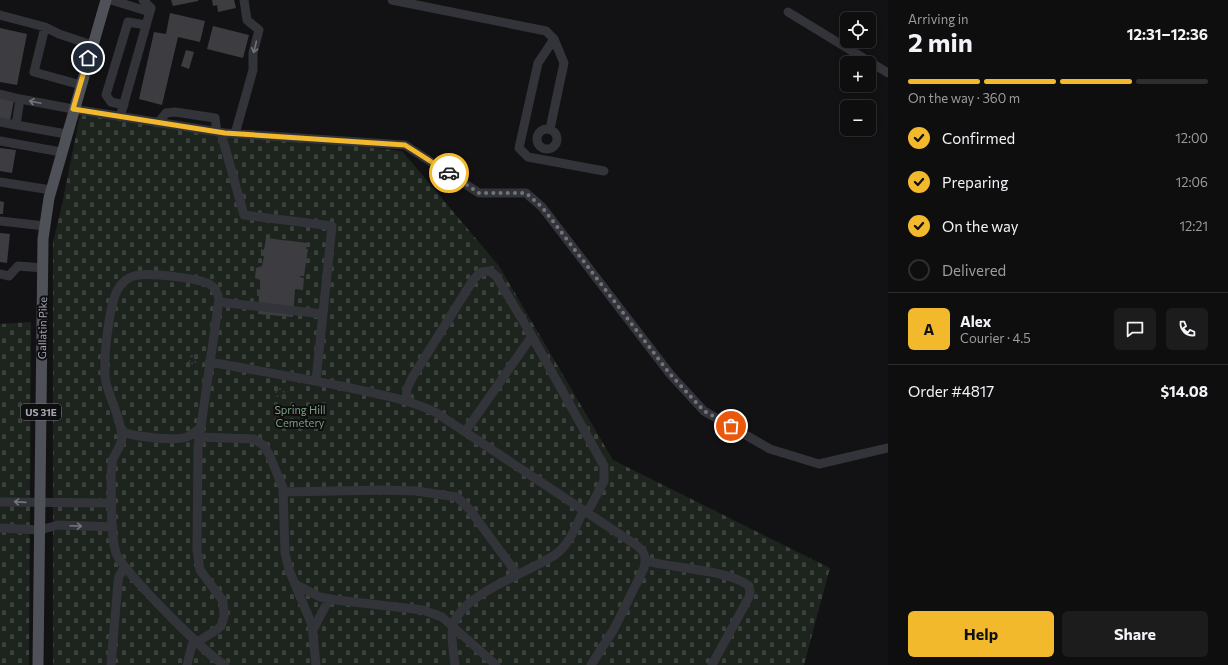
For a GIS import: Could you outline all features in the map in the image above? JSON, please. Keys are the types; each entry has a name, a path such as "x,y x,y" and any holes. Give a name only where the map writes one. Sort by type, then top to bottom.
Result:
{"main road":[{"name":"Gallatin Pike","path":"38,665 43,268 45,226 51,190 61,152 106,0"}],"street":[{"path":"111,0 150,12"},
{"path":"120,117 151,8 143,0"},
{"path":"235,134 253,70 253,53 259,30 247,20 244,0"},
{"path":"392,0 546,31 554,39 564,64 550,129"},
{"path":"788,12 888,73"},
{"path":"0,16 44,27 59,34 92,45"},
{"path":"124,105 111,102 106,95 128,22 146,26"},
{"path":"44,27 34,72 80,85"},
{"path":"554,39 538,63 519,148 528,157 604,171"},
{"path":"0,94 73,109 219,133 405,145 479,193 526,193 542,207 670,374 704,411 770,448 819,464 888,448"},
{"path":"16,125 20,99"},
{"path":"158,123 166,113 175,112 215,118 244,215 332,226 316,381"},
{"path":"0,122 66,134"},
{"path":"550,129 555,132 557,142 554,147 545,149 539,145 537,138 540,132 550,129"},
{"path":"0,140 61,152"},
{"path":"544,160 545,149"},
{"path":"0,182 51,190"},
{"path":"0,221 45,226"},
{"path":"0,274 9,276 18,266 43,268"},
{"path":"406,400 407,389 412,378 473,280 480,272 487,270 493,273 532,336 604,466 604,481 565,545 557,553 517,574 482,595 457,616 452,626 454,665"},
{"path":"187,665 190,648 196,642 221,626 225,608 219,595 204,578 197,561 197,473 199,432 219,302 215,288 203,281 146,274 132,277 120,285 117,291 112,308 104,372 121,431 120,446 114,458 112,467 113,527 116,552 125,567 196,642 213,658 225,665"},
{"path":"219,302 323,314"},
{"path":"465,432 532,336"},
{"path":"209,362 316,381 406,400 435,412 636,545 642,550 646,562 627,605 591,665"},
{"path":"121,431 134,436 181,438 199,432 246,438 257,441 263,445 269,454 281,482 283,492 285,553 313,630 316,665"},
{"path":"283,492 383,490 416,491 457,497 465,504 517,574"},
{"path":"0,502 112,503"},
{"path":"0,528 40,530 58,525 113,527"},
{"path":"646,562 734,578 749,586 749,597 712,665"},
{"path":"111,665 118,582 119,576 125,567"},
{"path":"295,584 320,597 329,599 423,610 435,614 452,626 496,665"},
{"path":"313,630 329,599"}],"path":[{"path":"191,356 196,356 195,364 189,363 191,356"}],"green space":[{"name":"Spring Hill Cemetery","path":"80,115 402,151 499,266 613,460 830,568 804,665 53,665 53,242"},
{"path":"31,322 29,665 0,665 0,324"}],"building":[{"path":"171,0 198,0 198,1 173,6"},
{"path":"212,0 234,0 236,8 218,12 217,5 213,6"},
{"path":"170,13 205,21 200,42 178,37 162,105 139,99 154,32 166,34"},
{"path":"213,26 249,35 243,58 207,49"},
{"path":"0,28 27,34 17,85 0,82"},
{"path":"186,50 194,52 189,69 181,66"},
{"path":"0,98 14,100 10,121 0,119"},
{"path":"0,148 16,150 12,173 0,171"},
{"path":"0,201 4,202 3,214 0,214"},
{"path":"0,233 10,234 7,263 0,262"},
{"path":"266,238 307,243 306,249 308,249 304,276 300,276 304,278 303,290 295,289 293,317 258,314 259,296 257,296 257,289 260,290 260,280 255,278 256,268 262,266 264,256 261,256 261,249 264,250"}],"way so far":[{"path":"449,173 479,193 526,193 542,207 670,374 704,411 731,426"}],"route":[{"path":"88,58 73,109 225,133 405,145 449,173"}]}
